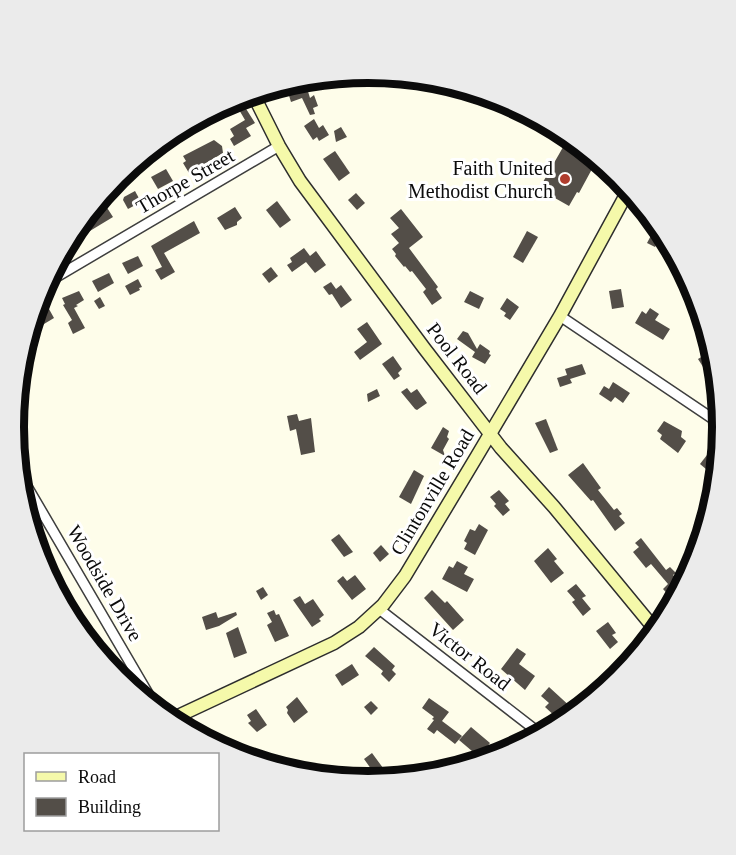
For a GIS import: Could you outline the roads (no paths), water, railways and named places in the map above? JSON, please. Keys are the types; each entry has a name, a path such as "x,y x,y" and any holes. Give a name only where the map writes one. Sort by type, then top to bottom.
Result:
{"main road":[{"name":"Pool Road","path":"257,102 279,146 316,204 424,348 490,433 555,507 650,624"},
{"name":"Clintonville Road","path":"179,715 334,643 359,627 379,609 405,576 560,316 624,198"}],"street":[{"name":"Thorpe Street","path":"62,270 279,146"},
{"path":"560,316 712,418"},
{"name":"Woodside Drive","path":"31,495 146,690"},
{"name":"Victor Road","path":"379,609 534,729"}],"place":[{"name":"Faith United Methodist Church","path":"565,179"}]}
